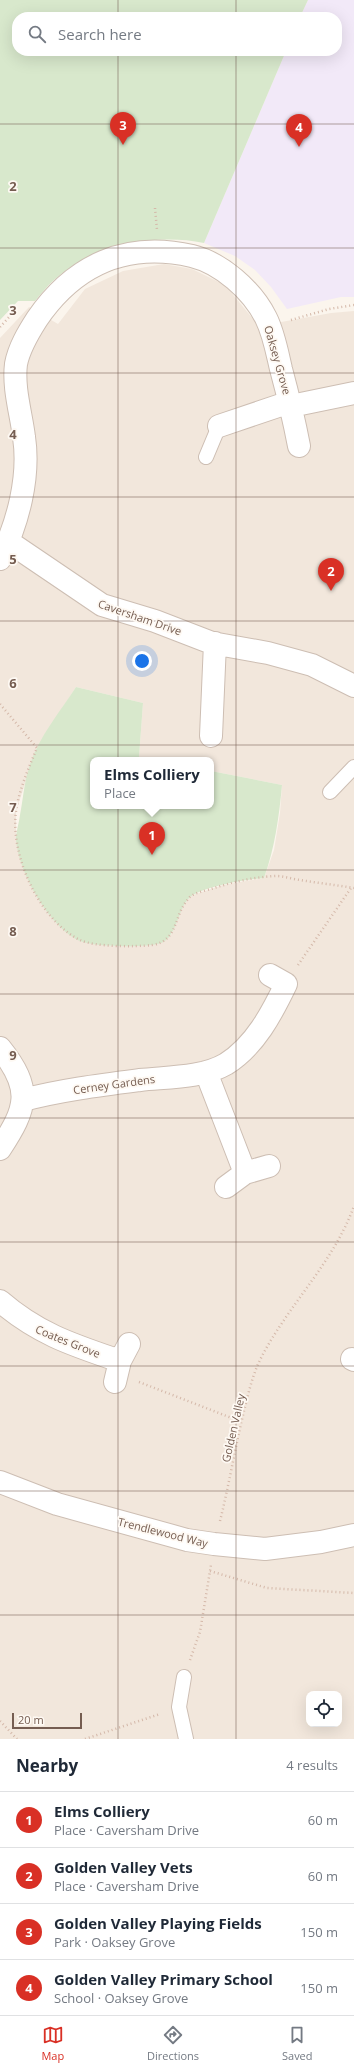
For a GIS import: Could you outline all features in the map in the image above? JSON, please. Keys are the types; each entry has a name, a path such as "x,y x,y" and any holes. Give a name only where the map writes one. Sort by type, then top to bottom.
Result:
{"street":[{"name":"Oaksey Grove","path":"4,550 15,524 25,465 24,437 16,387 16,363 30,330 49,301 65,284 88,268 121,256 155,252 181,254 210,262 222,269 261,309 269,326 290,404 299,446"},
{"path":"290,404 354,393"},
{"name":"Oaksey Grove","path":"219,426 290,404"},
{"name":"Caversham Drive","path":"4,550 102,605 215,643 268,653 312,666 354,686"},
{"path":"211,736 215,643"},
{"name":"Cerney Gardens","path":"23,1100 51,1092 206,1072 226,1064 247,1047 268,1016 278,980"},
{"path":"0,1048 13,1067 21,1086 23,1100 17,1124 0,1149"},
{"path":"206,1072 245,1173"},
{"path":"226,1187 245,1173 269,1166"},
{"name":"Coates Grove","path":"0,1301 27,1323 48,1335 124,1352"},
{"path":"115,1382 124,1352"},
{"name":"Trendlewood Way","path":"0,1482 57,1504 187,1540 265,1549 307,1544 354,1535"}],"lane":[{"path":"206,457 219,426"},
{"path":"330,792 354,768"},
{"path":"184,1677 178,1707 186,1739"}],"path":[{"path":"269,326 329,309 354,305"},
{"path":"0,704 37,748 16,811 16,839 25,872 38,899 58,925 80,941 112,946 151,945 163,942 171,935 181,909 190,896 223,885 249,879 277,876 352,888 278,980"},
{"name":"Golden Valley","path":"184,1677 200,1632 214,1544 242,1422 258,1364 268,1345 309,1285 341,1234 354,1206"},
{"path":"124,1352 128,1377 242,1422"},
{"path":"210,1571 266,1588 354,1593"},
{"path":"85,1739 178,1707"},
{"path":"0,1721 18,1739"}],"shaded area":[{"path":"308,0 354,0 354,297 341,297 287,309 271,287 255,270 235,256 204,243 284,56 342,56 342,12 302,12"},
{"path":"164,264 192,269 225,285 259,326 331,313 354,311 354,1739 0,1739 0,338 29,307 58,324 85,289 123,271","holes":["76,687 143,703 139,757 214,757 214,772 282,785 280,813 274,850 264,878 223,885 190,896 181,909 171,935 151,945 112,946 80,941 16,839 16,811 37,748"]}],"green space":[{"path":"0,0 308,0 302,12 12,12 12,56 284,56 204,243 185,240 145,241 105,250 70,268 51,282 35,301 18,301 0,320"},
{"path":"76,687 143,703 139,757 90,757 90,809 214,809 214,772 282,785 276,832 264,878 225,884 203,890 195,894 185,903 174,929 166,940 161,943 144,946 97,945 80,941 69,934 47,912 29,882 18,852 16,839 27,774 37,747"}],"place":[{"name":"Golden Valley Playing Fields","path":"123,145"},
{"name":"Golden Valley Primary School","path":"299,147"},
{"name":"Golden Valley Vets","path":"331,591"},
{"name":"Elms Colliery","path":"152,855"}]}
